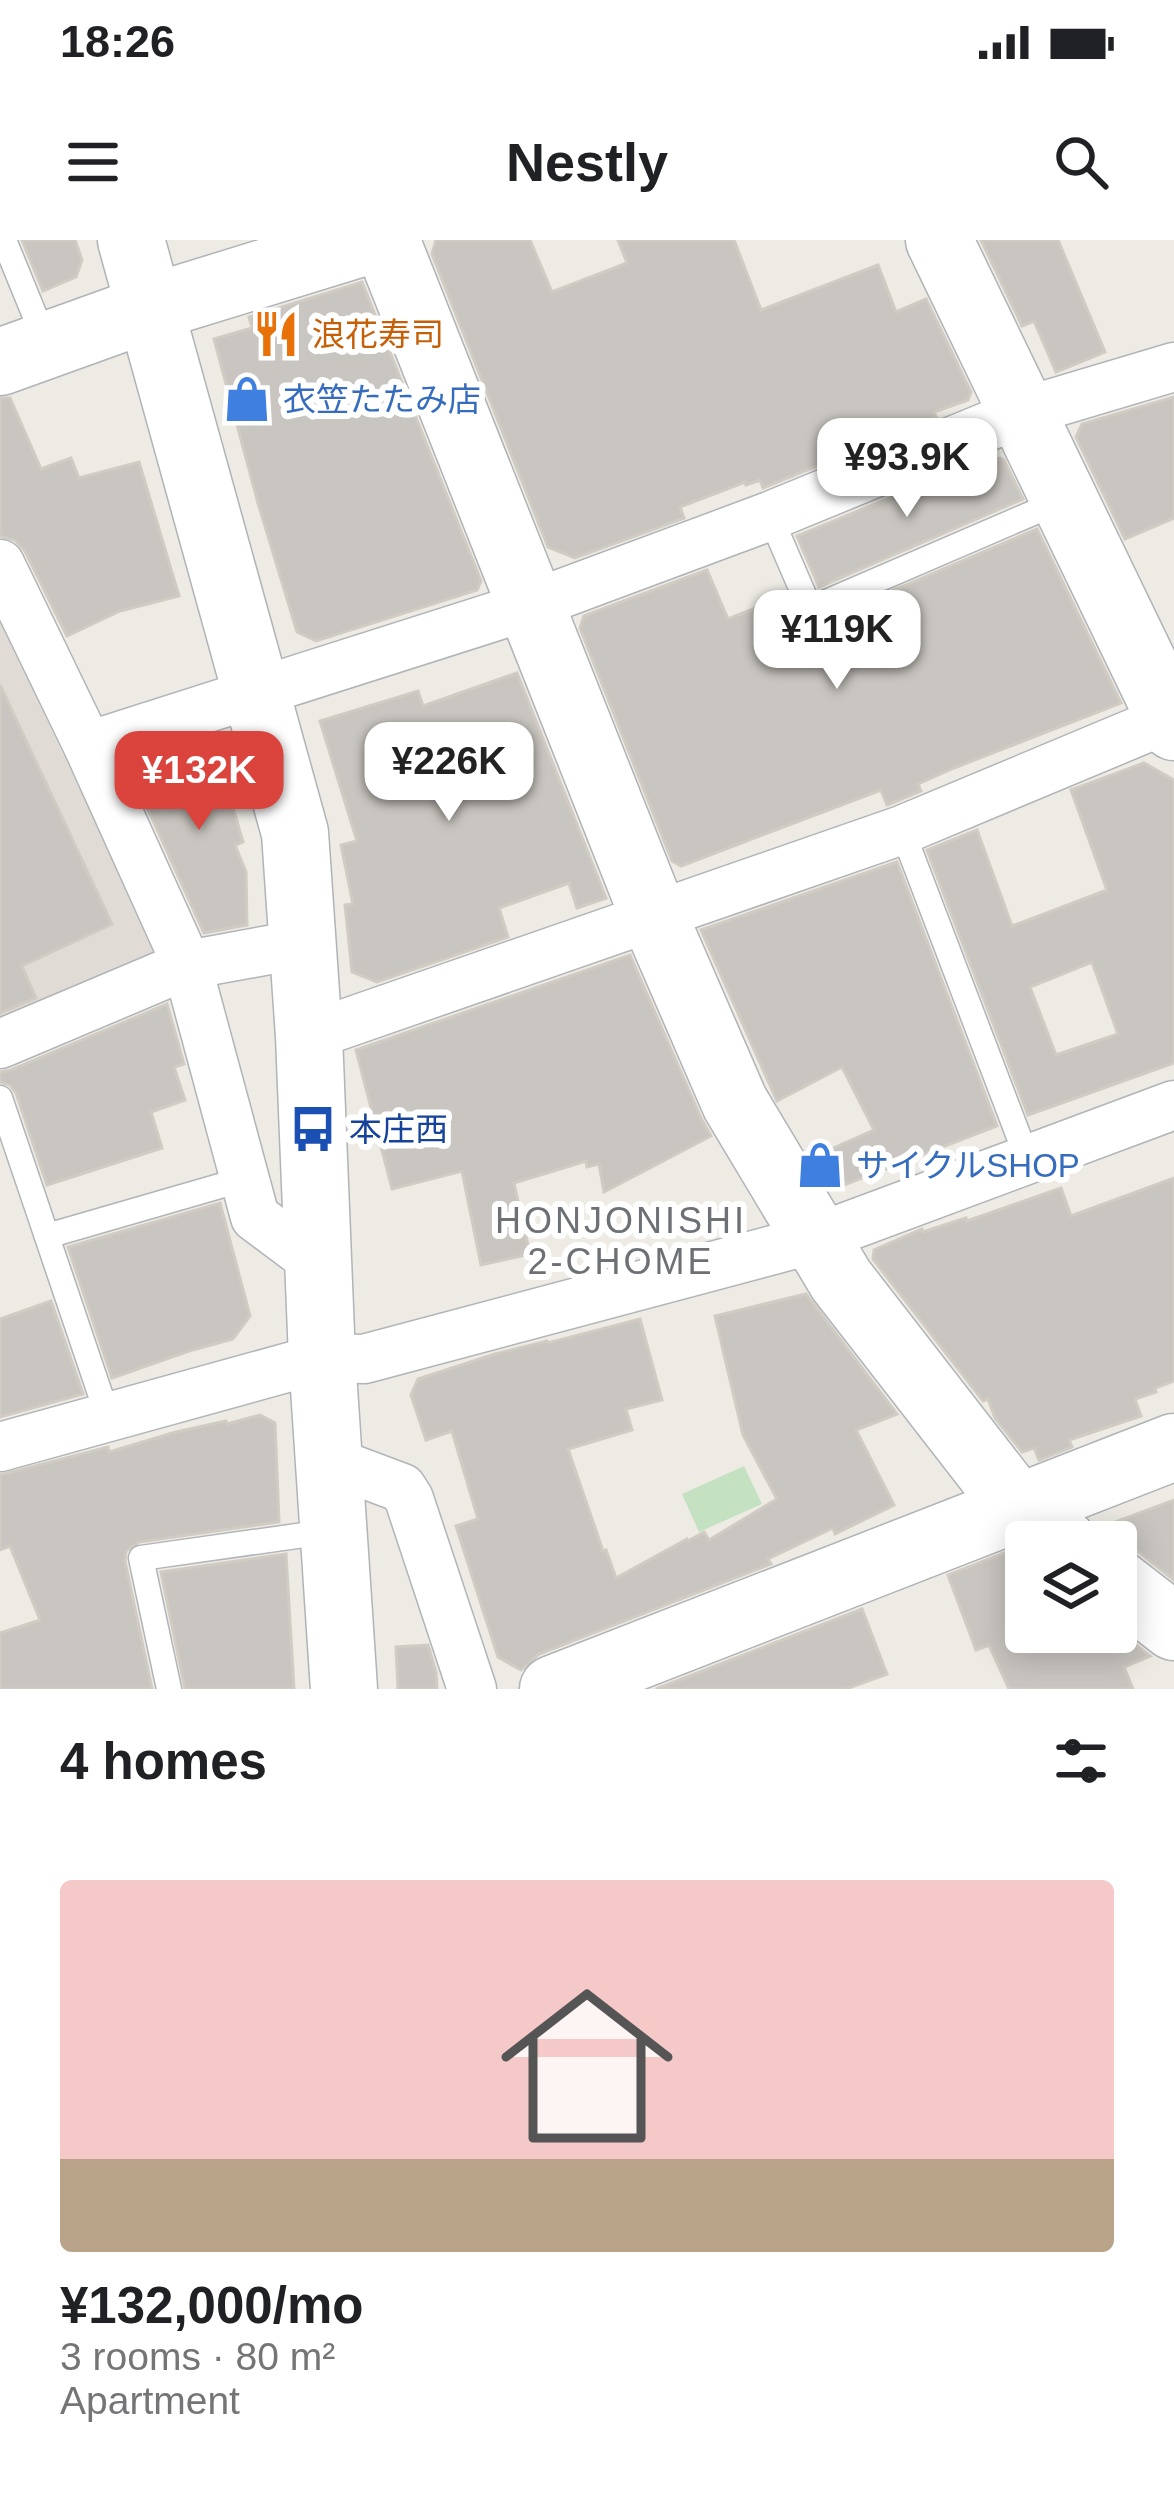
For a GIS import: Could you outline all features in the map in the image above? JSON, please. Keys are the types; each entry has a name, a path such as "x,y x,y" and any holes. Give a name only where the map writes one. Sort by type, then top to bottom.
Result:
{"street":[{"path":"131,240 295,833 344,1689"},
{"path":"24,354 149,308 371,240"},
{"path":"386,240 653,914 735,1103 841,1280 1038,1521"},
{"path":"309,1036 902,830 1172,723 939,240"},
{"path":"88,746 532,605 770,516 1023,412 1174,367"},
{"path":"0,563 187,965 255,1217 319,1264"},
{"path":"0,1043 187,965 302,944"},
{"path":"0,1447 322,1358 364,1359 814,1239 1174,1105"},
{"path":"1048,1521 1174,1447"},
{"path":"329,1461 402,1488 409,1499 472,1689"},
{"path":"553,1689 1005,1537"},
{"path":"1137,1598 1174,1627"}],"lane":[{"path":"4,240 24,354"},
{"path":"770,516 810,609 1065,500"},
{"path":"902,830 1027,1158"},
{"path":"0,1098 108,1417"},
{"path":"47,1236 244,1179"},
{"path":"169,1689 141,1558 334,1531"}],"shaded area":[{"path":"0,620 156,952 0,1021"}],"green space":[{"path":"744,1466 762,1504 699,1532 682,1494"}],"building":[{"path":"22,240 75,240 82,260 76,277 43,291"},
{"path":"436,240 530,240 552,292 627,263 618,240 734,240 761,310 878,265 896,312 926,299 971,392 968,400 934,412 936,417 763,488 760,480 745,482 680,507 684,518 575,558 548,547 432,254"},
{"path":"981,240 1058,240 1105,352 1056,372 1034,321 1022,326"},
{"path":"362,282 481,581 477,590 316,641 297,632 214,339 252,328 249,317"},
{"path":"1174,397 1174,518 1125,539 1076,437 1082,424"},
{"path":"0,398 10,398 41,469 71,458 79,478 139,462 179,596 120,611 67,636 25,551 15,540 0,536"},
{"path":"1000,458 1023,499 819,587 797,536 958,470 959,474"},
{"path":"1037,529 1121,703 954,768 918,784 921,791 887,805 881,790 681,866 672,861 580,628 584,616 707,570 728,619 786,596 799,621 815,624"},
{"path":"517,673 606,898 577,908 569,883 499,908 508,937 377,982 352,972 345,905 353,904 341,845 357,841 320,721 418,691 423,706"},
{"path":"0,685 112,924 22,966 36,998 0,1013"},
{"path":"200,744 218,756 243,842 235,845 246,872 247,925 204,933 133,776 139,765"},
{"path":"1144,763 1174,780 1174,1063 1028,1115 927,850 977,830 1012,926 1107,890 1071,790","holes":["1092,962 1118,1034 1056,1055 1030,987"]},
{"path":"897,862 997,1126 834,1189 811,1158 874,1130 842,1067 777,1101 701,930"},
{"path":"630,955 711,1136 604,1192 599,1164 587,1167 586,1161 514,1183 530,1254 481,1265 462,1171 392,1189 356,1050"},
{"path":"167,1004 184,1064 174,1067 185,1100 151,1112 162,1148 47,1185 16,1093 0,1082 0,1072"},
{"path":"1174,1178 1174,1381 1135,1399 1141,1416 1069,1440 1072,1447 1039,1460 1034,1448 1022,1452 995,1418 988,1399 983,1401 873,1259 874,1250 922,1229 967,1221 1061,1188 1071,1216"},
{"path":"220,1203 250,1316 233,1339 112,1378 68,1247"},
{"path":"806,1294 897,1414 856,1430 894,1505 768,1559 771,1564 539,1654 521,1670 498,1657 456,1526 478,1519 452,1431 426,1440 411,1395 418,1379 495,1354 640,1319 662,1400 626,1409 632,1430 568,1449 616,1578 704,1532 709,1540 777,1499 743,1435 715,1316"},
{"path":"51,1301 83,1394 0,1417 0,1319"},
{"path":"260,1415 275,1423 279,1522 139,1542 126,1551 152,1689 0,1689 0,1633 40,1620 10,1546 0,1550 0,1475"},
{"path":"1174,1500 1174,1580 1137,1551 1137,1521 1118,1521"},
{"path":"1005,1553 1005,1653 1137,1653 1137,1646 1150,1656 1124,1667 1133,1689 1009,1689 989,1645 976,1650 948,1575"},
{"path":"286,1554 294,1689 185,1689 161,1572"},
{"path":"862,1609 887,1674 846,1689 656,1689"},
{"path":"428,1645 437,1689 398,1689 396,1647"}],"place":[{"name":"浪花寿司","path":"276,334"},
{"name":"衣笠たたみ店","path":"247,399"},
{"name":"本庄西","path":"313,1129"},
{"name":"サイクルSHOP","path":"820,1165"}],"district":[{"name":"HONJONISHI 2-CHOME","path":"621,1240"}]}
